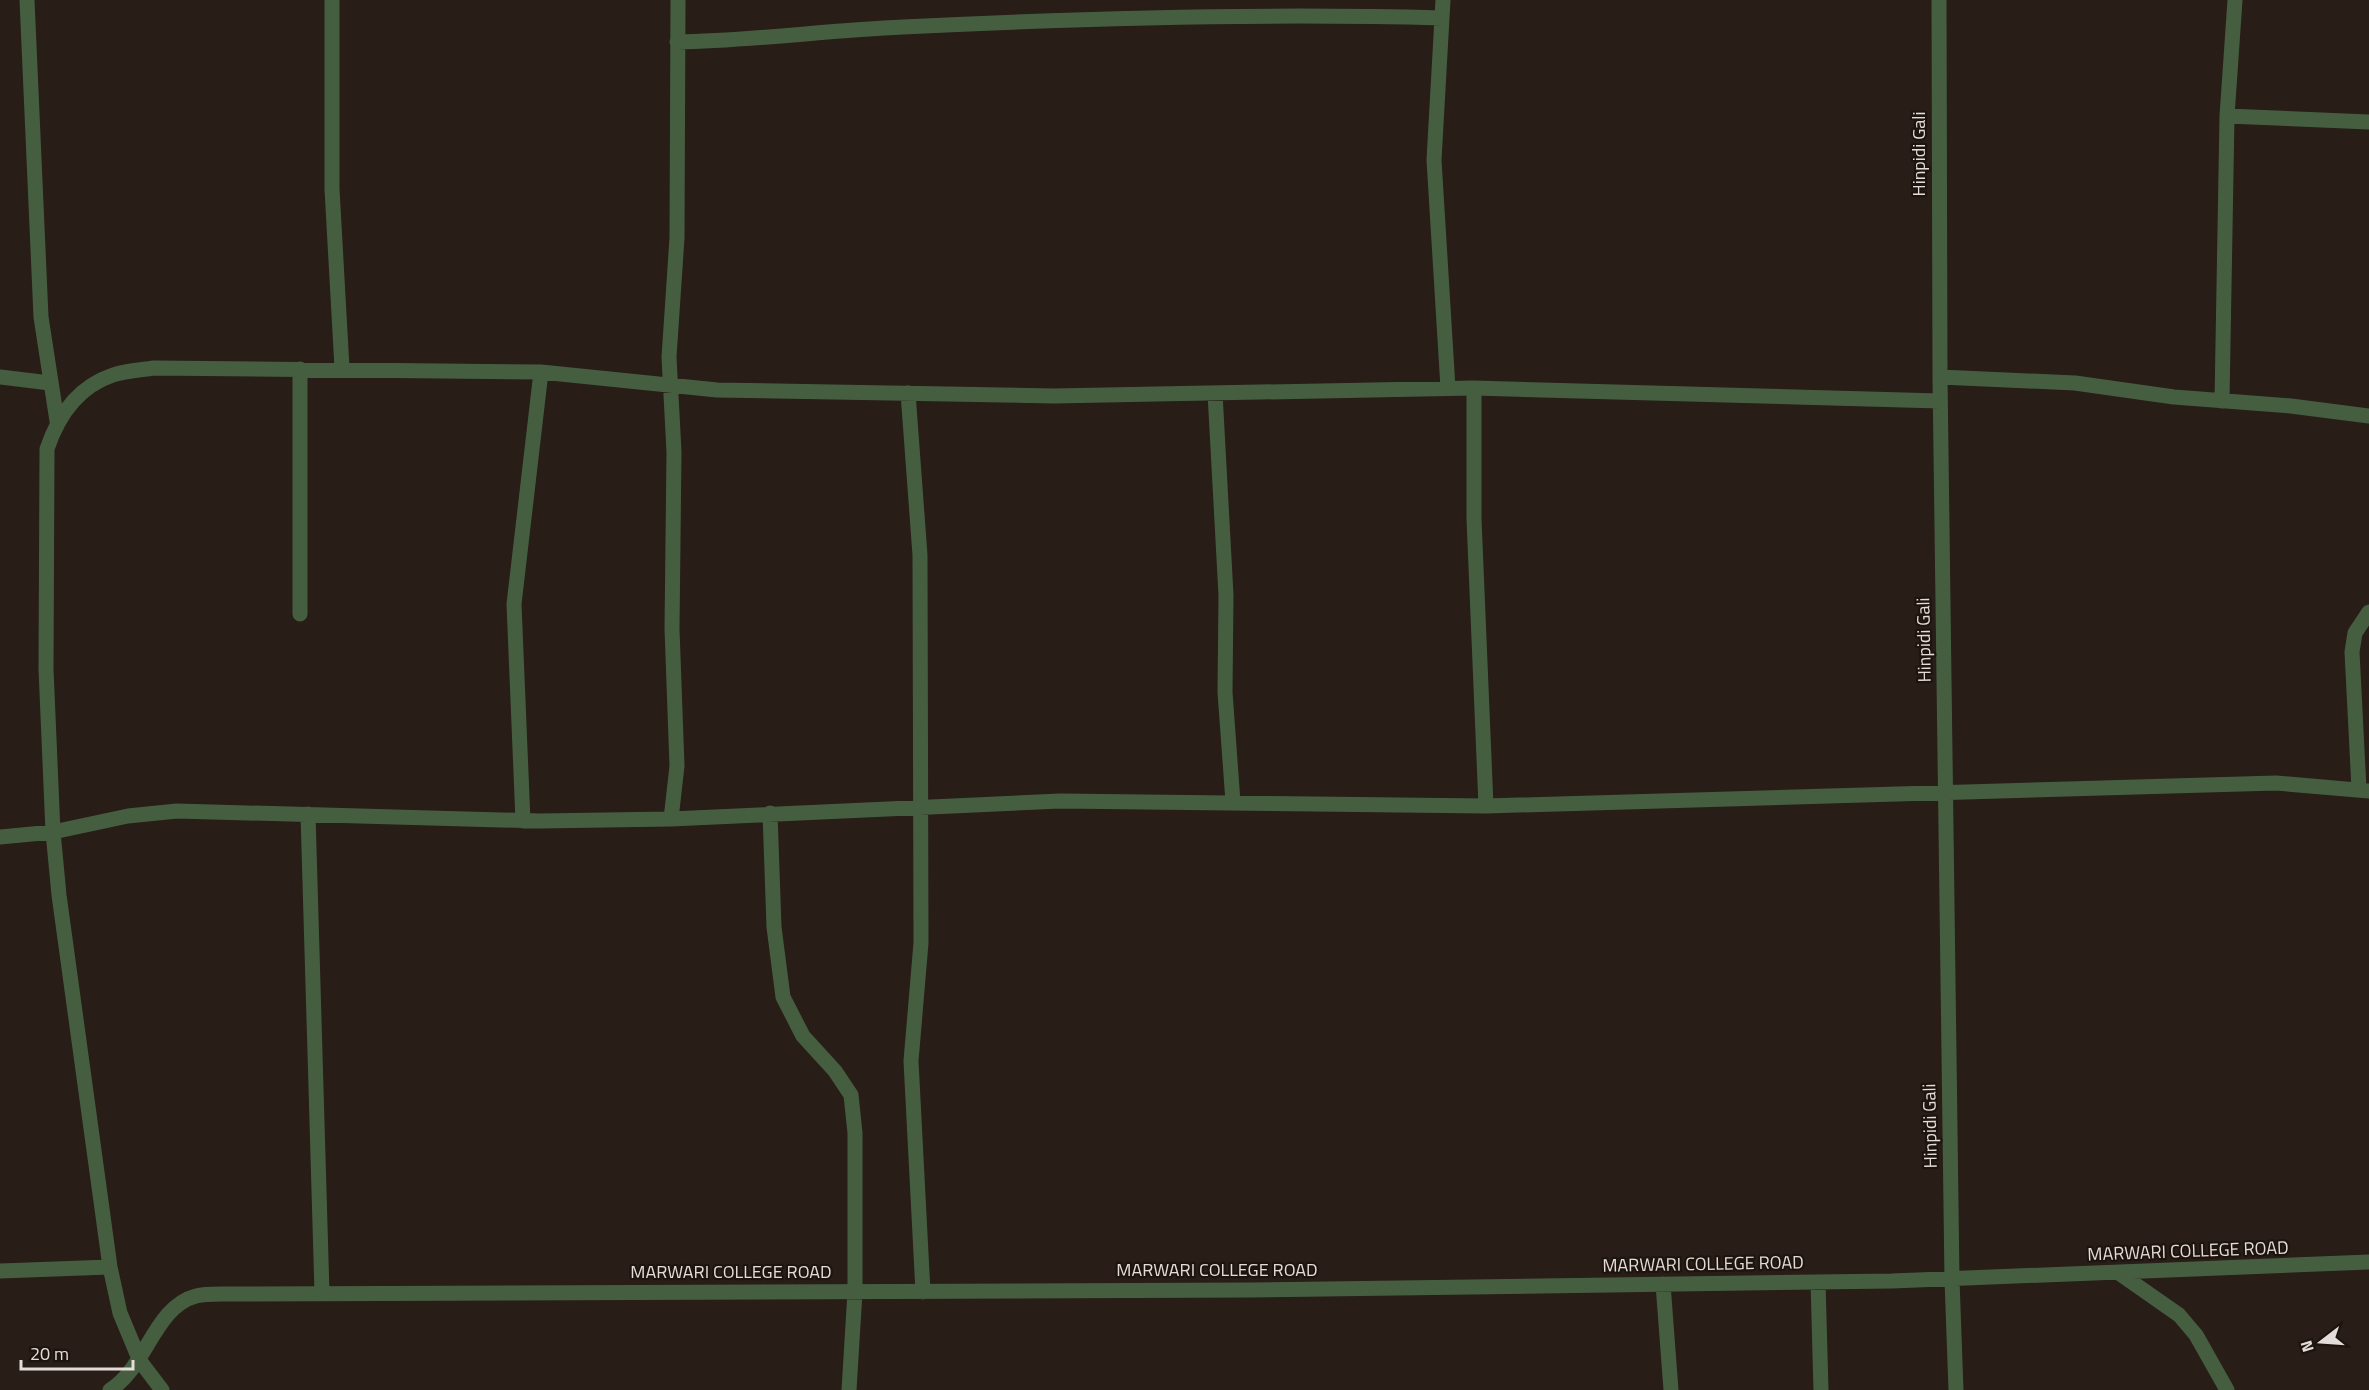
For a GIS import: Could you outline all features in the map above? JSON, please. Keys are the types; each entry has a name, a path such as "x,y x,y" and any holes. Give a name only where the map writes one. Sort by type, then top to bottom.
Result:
{"street":[{"path":"27,0 41,317 57,421"},
{"path":"332,0 332,189 342,368"},
{"path":"671,819 677,766 672,629 674,452 669,384 677,238 678,0"},
{"path":"1443,0 1434,160 1448,388"},
{"name":"Hinpidi Gali","path":"1939,0 1940,401 1952,1280 1956,1390"},
{"path":"2222,401 2227,116 2235,0"},
{"path":"677,42 743,41 875,28 1062,20 1366,16 1442,18"},
{"path":"2227,116 2369,122"},
{"path":"162,1390 140,1361 120,1313 110,1267 59,895 53,832 46,669 47,449 57,421 78,396 112,375 154,368 342,368 541,372 717,390 1054,396 1474,388 1940,401"},
{"path":"300,369 300,614"},
{"path":"523,821 514,604 541,372"},
{"path":"0,377 50,383"},
{"path":"1940,377 2075,383 2369,416"},
{"path":"1474,388 1474,519 1486,806"},
{"path":"908,393 920,555 923,806 920,976 911,1060 923,1292"},
{"path":"1215,393 1226,595 1225,692 1233,802"},
{"path":"0,837 53,832 128,816 177,811 523,821 671,819 1060,801 1486,806 2277,783 2364,790 2352,652 2355,633 2369,612"},
{"path":"770,813 775,938 783,997 803,1036 835,1071 851,1095 855,1133 855,1292 849,1390"},
{"path":"308,814 322,1293"},
{"name":"MARWARI COLLEGE ROAD","path":"111,1390 125,1381 176,1305 196,1296 322,1293 923,1292 1952,1280 2369,1262"},
{"path":"0,1271 110,1267"},
{"path":"2119,1273 2180,1314 2196,1335 2228,1390"},
{"path":"1818,1282 1821,1390"},
{"path":"1663,1284 1671,1390"}]}
